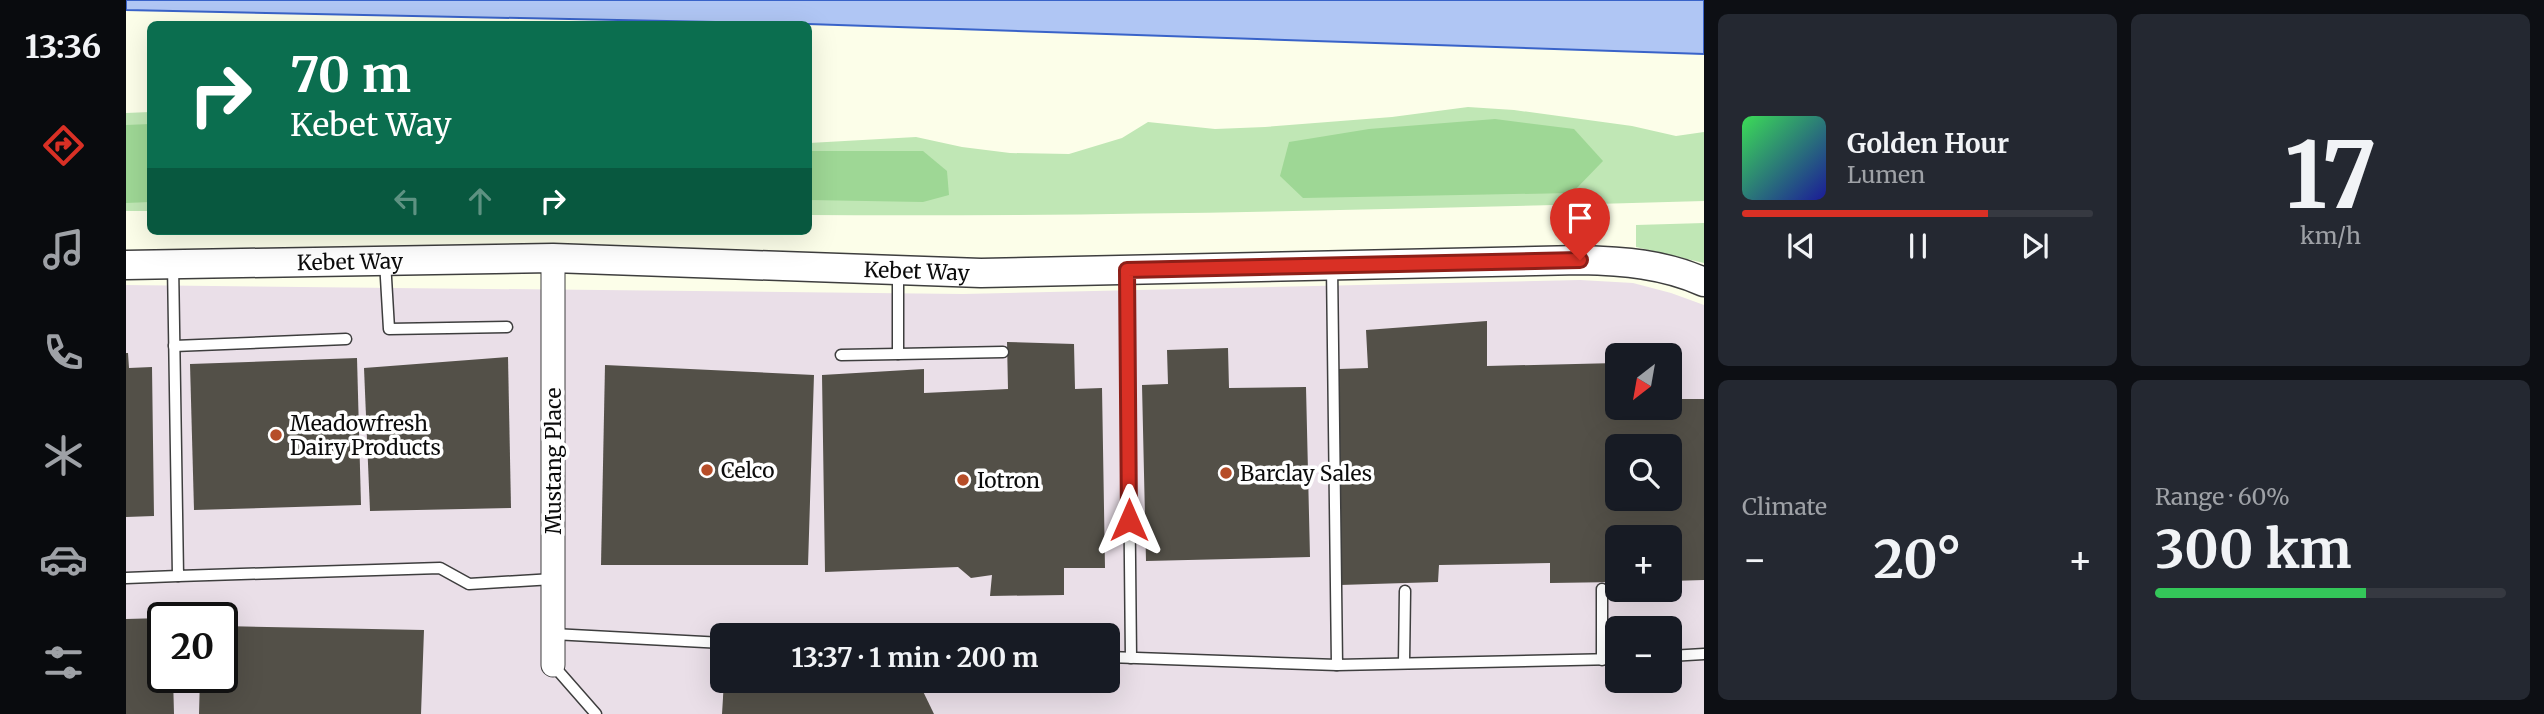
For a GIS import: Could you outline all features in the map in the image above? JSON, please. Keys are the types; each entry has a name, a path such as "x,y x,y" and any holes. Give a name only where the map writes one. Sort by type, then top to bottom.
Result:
{"street":[{"name":"Kebet Way","path":"126,265 554,258 981,273 1566,260 1633,261 1684,273 1704,282"},
{"name":"Mustang Place","path":"553,664 554,258"}],"lane":[{"path":"385,261 389,329 507,327"},
{"path":"173,264 178,576"},
{"path":"1332,266 1337,666"},
{"path":"898,270 898,354"},
{"path":"1127,270 1131,658"},
{"path":"174,346 346,340"},
{"path":"841,355 1003,352"},
{"path":"126,578 440,568 469,584 553,579"},
{"path":"1602,589 1602,660"},
{"path":"1404,663 1405,591"},
{"path":"554,634 710,642"},
{"path":"1682,655 1704,654"},
{"path":"1120,658 1337,666 1605,660"},
{"path":"553,664 596,714"}],"shaded area":[{"path":"1580,280 1633,283 1671,293 1704,305 1704,714 126,714 126,285 963,294"}],"green space":[{"path":"1468,107 1514,110 1632,126 1676,136 1704,132 1704,201 1144,214 812,215 812,143 916,137 962,147 1010,153 1069,154 1122,138 1148,122 1215,129 1392,117"},
{"path":"147,112 147,211 126,211 126,113"},
{"path":"1495,119 1574,129 1603,161 1572,193 1303,198 1280,176 1289,142 1369,129"},
{"path":"147,124 147,202 126,203 126,125"},
{"path":"812,151 923,151 947,171 949,195 923,202 812,200"},
{"path":"1704,223 1704,263 1636,247 1636,225"}],"water":[{"path":"126,0 1704,0 1704,54 812,24 812,21 662,21 126,10"}],"building":[{"path":"1487,321 1487,366 1605,363 1605,420 1682,420 1682,399 1704,399 1704,580 1682,581 1682,525 1605,525 1605,582 1550,583 1550,563 1439,565 1438,582 1340,585 1339,369 1368,368 1366,330"},
{"name":"Iotron","path":"1007,342 1074,344 1075,389 1102,388 1105,568 1064,568 1064,595 990,596 992,575 971,578 958,567 825,572 822,375 924,369 924,393 1008,389"},
{"name":"Barclay Sales","path":"1228,348 1229,388 1306,387 1310,557 1146,561 1142,385 1168,384 1167,350"},
{"path":"126,353 129,368 152,367 154,516 126,517"},
{"path":"508,357 511,508 370,511 364,368"},
{"name":"Meadowfresh Dairy Products","path":"357,358 361,505 194,510 190,364"},
{"name":"Celco","path":"605,365 814,375 808,565 601,565"},
{"path":"147,618 147,693 173,693 174,714 126,714 126,619"},
{"path":"238,626 424,630 421,714 199,714 200,693 238,693"},
{"path":"723,693 924,693 934,714 722,714"}],"place":[{"name":"Meadowfresh Dairy Products","path":"276,435"},
{"name":"Celco","path":"707,470"},
{"name":"Barclay Sales","path":"1226,473"},
{"name":"Iotron","path":"963,480"}],"route":[{"path":"1129,520 1127,270 1580,260"}]}
